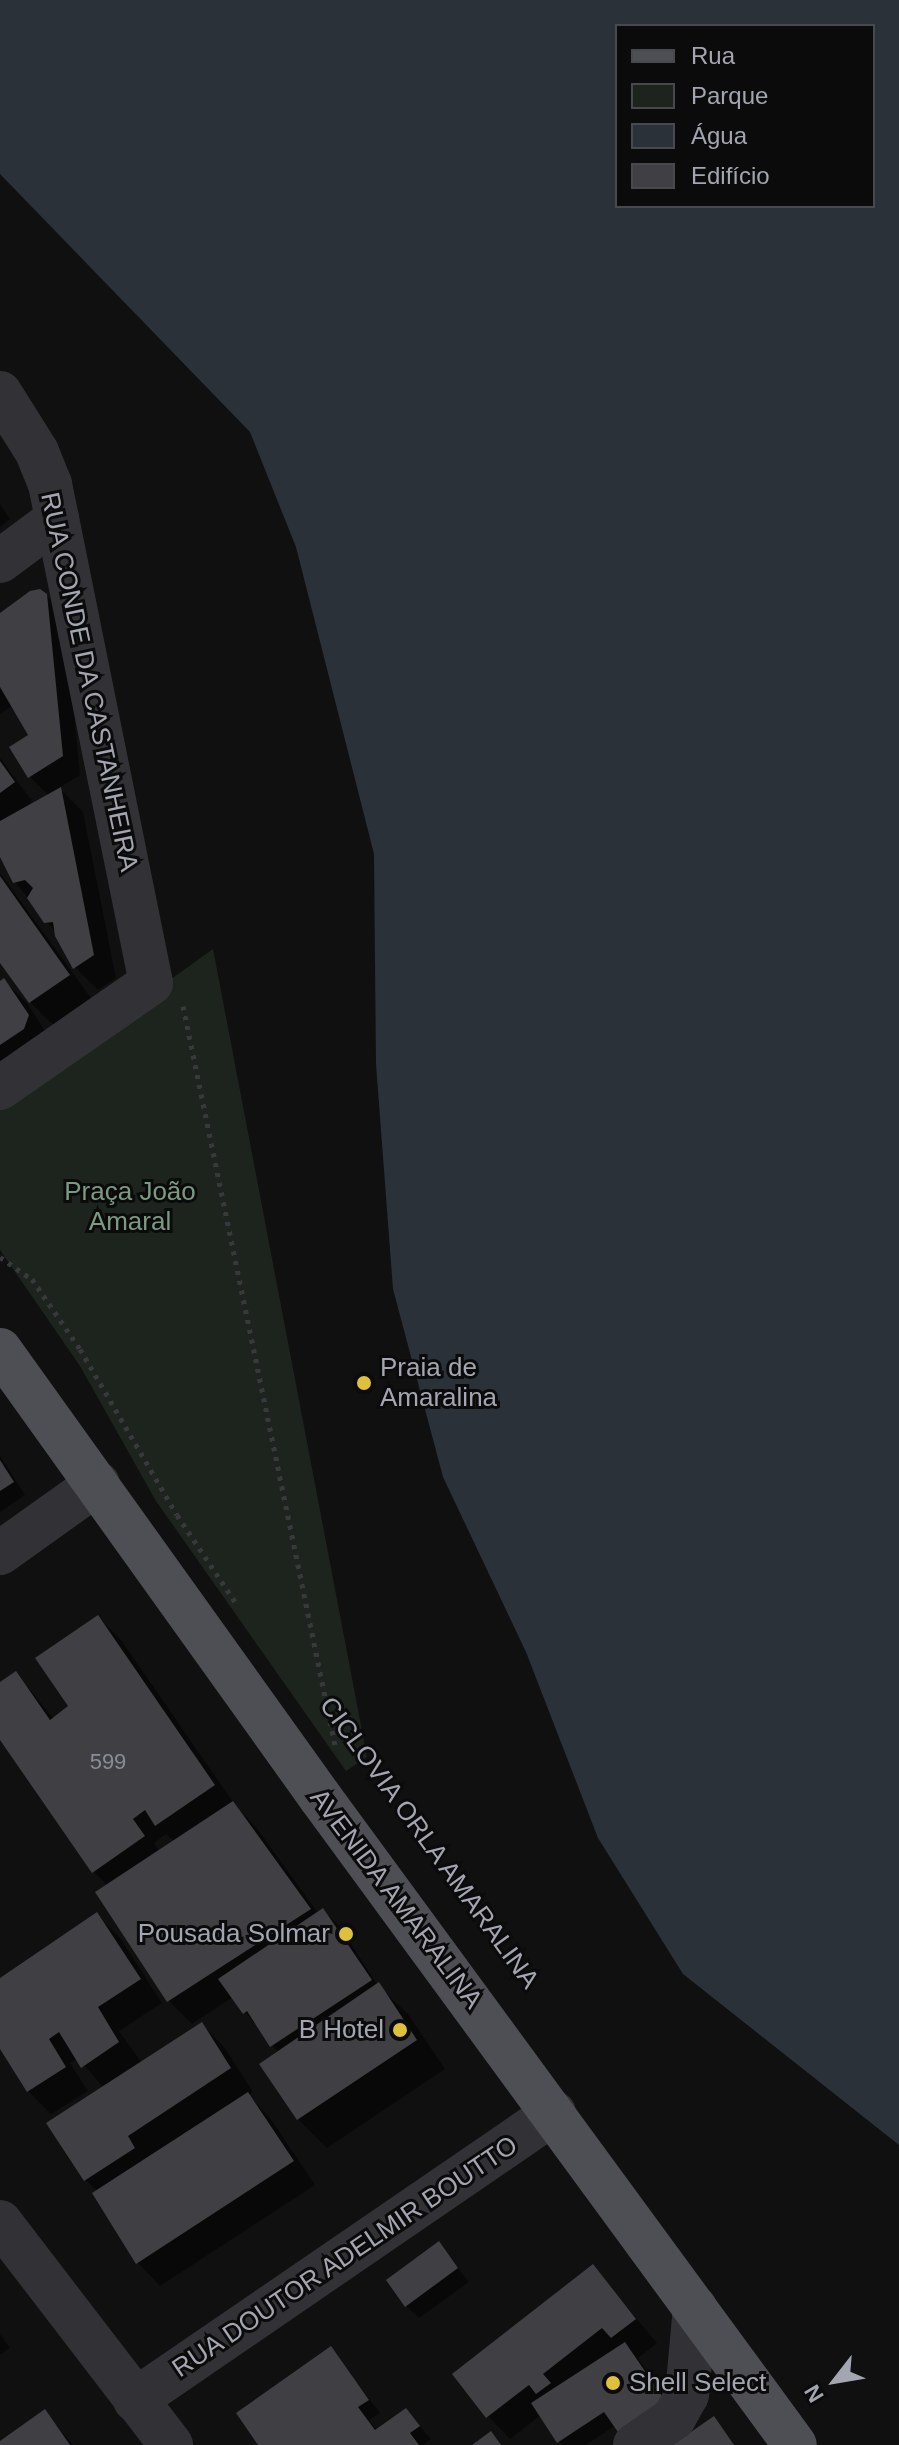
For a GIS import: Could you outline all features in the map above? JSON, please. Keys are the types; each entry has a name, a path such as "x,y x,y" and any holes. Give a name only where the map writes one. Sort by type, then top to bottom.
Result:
{"main road":[{"name":"AVENIDA AMARALINA","path":"0,1350 320,1797 795,2445"}],"street":[{"name":"RUA CONDE DA CASTANHEIRA","path":"0,393 37,452 50,484 166,989"},
{"path":"0,561 57,519"},
{"path":"0,1088 166,989"},
{"path":"0,1553 98,1483"},
{"name":"RUA DOUTOR ADELMIR BOUTTO","path":"135,2400 554,2113"},
{"path":"0,2222 171,2445"},
{"path":"635,2445 684,2431 695,2307"}],"path":[{"name":"CICLOVIA ORLA AMARALINA","path":"166,989 336,1750 327,1737"},
{"path":"0,1257 32,1279 72,1337 177,1515 239,1607"}],"green space":[{"name":"Praça João Amaral","path":"213,949 367,1757 346,1771 156,1501 80,1366 0,1250 0,1102"}],"water":[{"path":"0,0 899,0 899,2145 683,1974 598,1838 526,1652 443,1477 393,1289 376,1064 374,854 296,547 250,432 0,174"}],"building":[{"path":"40,589 47,594 63,756 28,778 9,747 28,735 0,687 0,613 30,591"},
{"path":"0,761 15,782 0,793"},
{"path":"61,787 94,955 73,969 55,936 53,922 44,923 27,898 33,888 25,880 13,883 0,857 0,821"},
{"path":"0,876 70,975 29,1003 0,963"},
{"path":"4,978 29,1015 24,1029 0,1045 0,981"},
{"path":"0,1460 14,1482 0,1491"},
{"path":"98,1615 215,1785 155,1826 145,1810 133,1819 145,1836 92,1873 0,1740 0,1682 16,1671 50,1720 68,1706 35,1658"},
{"path":"233,1801 311,1909 167,2002 95,1892"},
{"path":"323,1908 372,1980 270,2047 247,2011 243,2014 218,1979"},
{"path":"97,1912 141,1979 98,2007 119,2042 81,2068 59,2032 49,2039 66,2067 27,2092 0,2049 0,1978"},
{"path":"379,1982 417,2040 297,2120 259,2064"},
{"path":"202,2022 231,2068 128,2136 135,2148 84,2181 46,2123"},
{"path":"248,2092 294,2161 136,2264 92,2193"},
{"path":"439,2241 458,2268 405,2307 386,2280"},
{"path":"593,2264 636,2319 611,2338 602,2328 543,2374 551,2383 536,2394 529,2385 486,2418 452,2374"},
{"path":"625,2342 688,2434 714,2416 734,2445 627,2445 604,2412 557,2443 531,2403"},
{"path":"331,2346 369,2400 358,2407 375,2430 406,2408 420,2426 410,2433 419,2445 258,2445 236,2413"},
{"path":"45,2409 70,2445 0,2445 0,2441"},
{"path":"491,2431 501,2445 472,2445"}],"place":[{"name":"Praia de Amaralina","path":"364,1383"},
{"name":"Pousada Solmar","path":"346,1934"},
{"name":"B Hotel","path":"400,2030"},
{"name":"Shell Select","path":"613,2383"}]}
